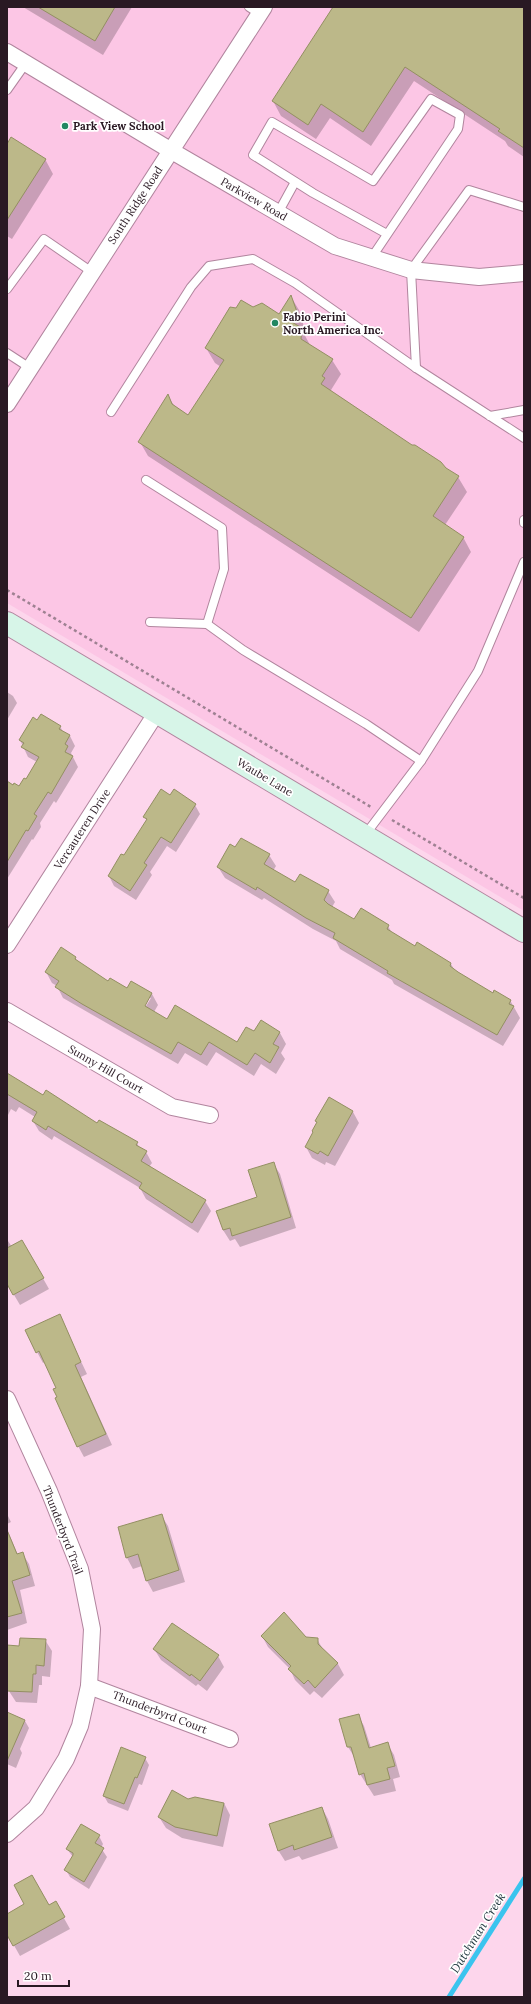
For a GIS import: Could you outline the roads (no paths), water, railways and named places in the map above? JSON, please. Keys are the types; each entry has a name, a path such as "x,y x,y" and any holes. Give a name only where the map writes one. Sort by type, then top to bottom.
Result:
{"main road":[{"name":"Waube Lane","path":"7,623 524,931"}],"street":[{"name":"South Ridge Road","path":"7,404 170,150 258,9"},
{"name":"Parkview Road","path":"7,52 334,246 411,270 479,277 524,272"},
{"name":"Vercauteren Drive","path":"7,945 157,712"},
{"name":"Sunny Hill Court","path":"7,1011 172,1107 210,1115"},
{"name":"Thunderbyrd Trail","path":"7,1399 49,1492 80,1570 92,1629 89,1686 80,1726 66,1759 36,1808 7,1834"},
{"name":"Thunderbyrd Court","path":"89,1686 230,1739"}],"lane":[{"path":"7,90 26,63"},
{"path":"372,258 458,129 460,115 431,99 374,181 272,122 253,155 295,182 387,234"},
{"path":"278,213 295,182"},
{"path":"416,368 411,270 469,190 524,207"},
{"path":"7,289 44,239 92,272"},
{"path":"111,412 191,286 209,266 253,259 294,283 416,368 524,438"},
{"path":"7,353 30,368"},
{"path":"490,416 524,410"},
{"path":"146,480 222,528 224,569 207,624"},
{"path":"364,836 421,762 478,671 524,562"},
{"path":"150,622 207,624 243,650 366,724 421,762"}],"waterway":[{"name":"Dutchman Creek","path":"449,1997 524,1879"}],"place":[{"name":"Park View School","path":"65,126"},
{"name":"Fabio Perini North America Inc.","path":"275,323"}]}
